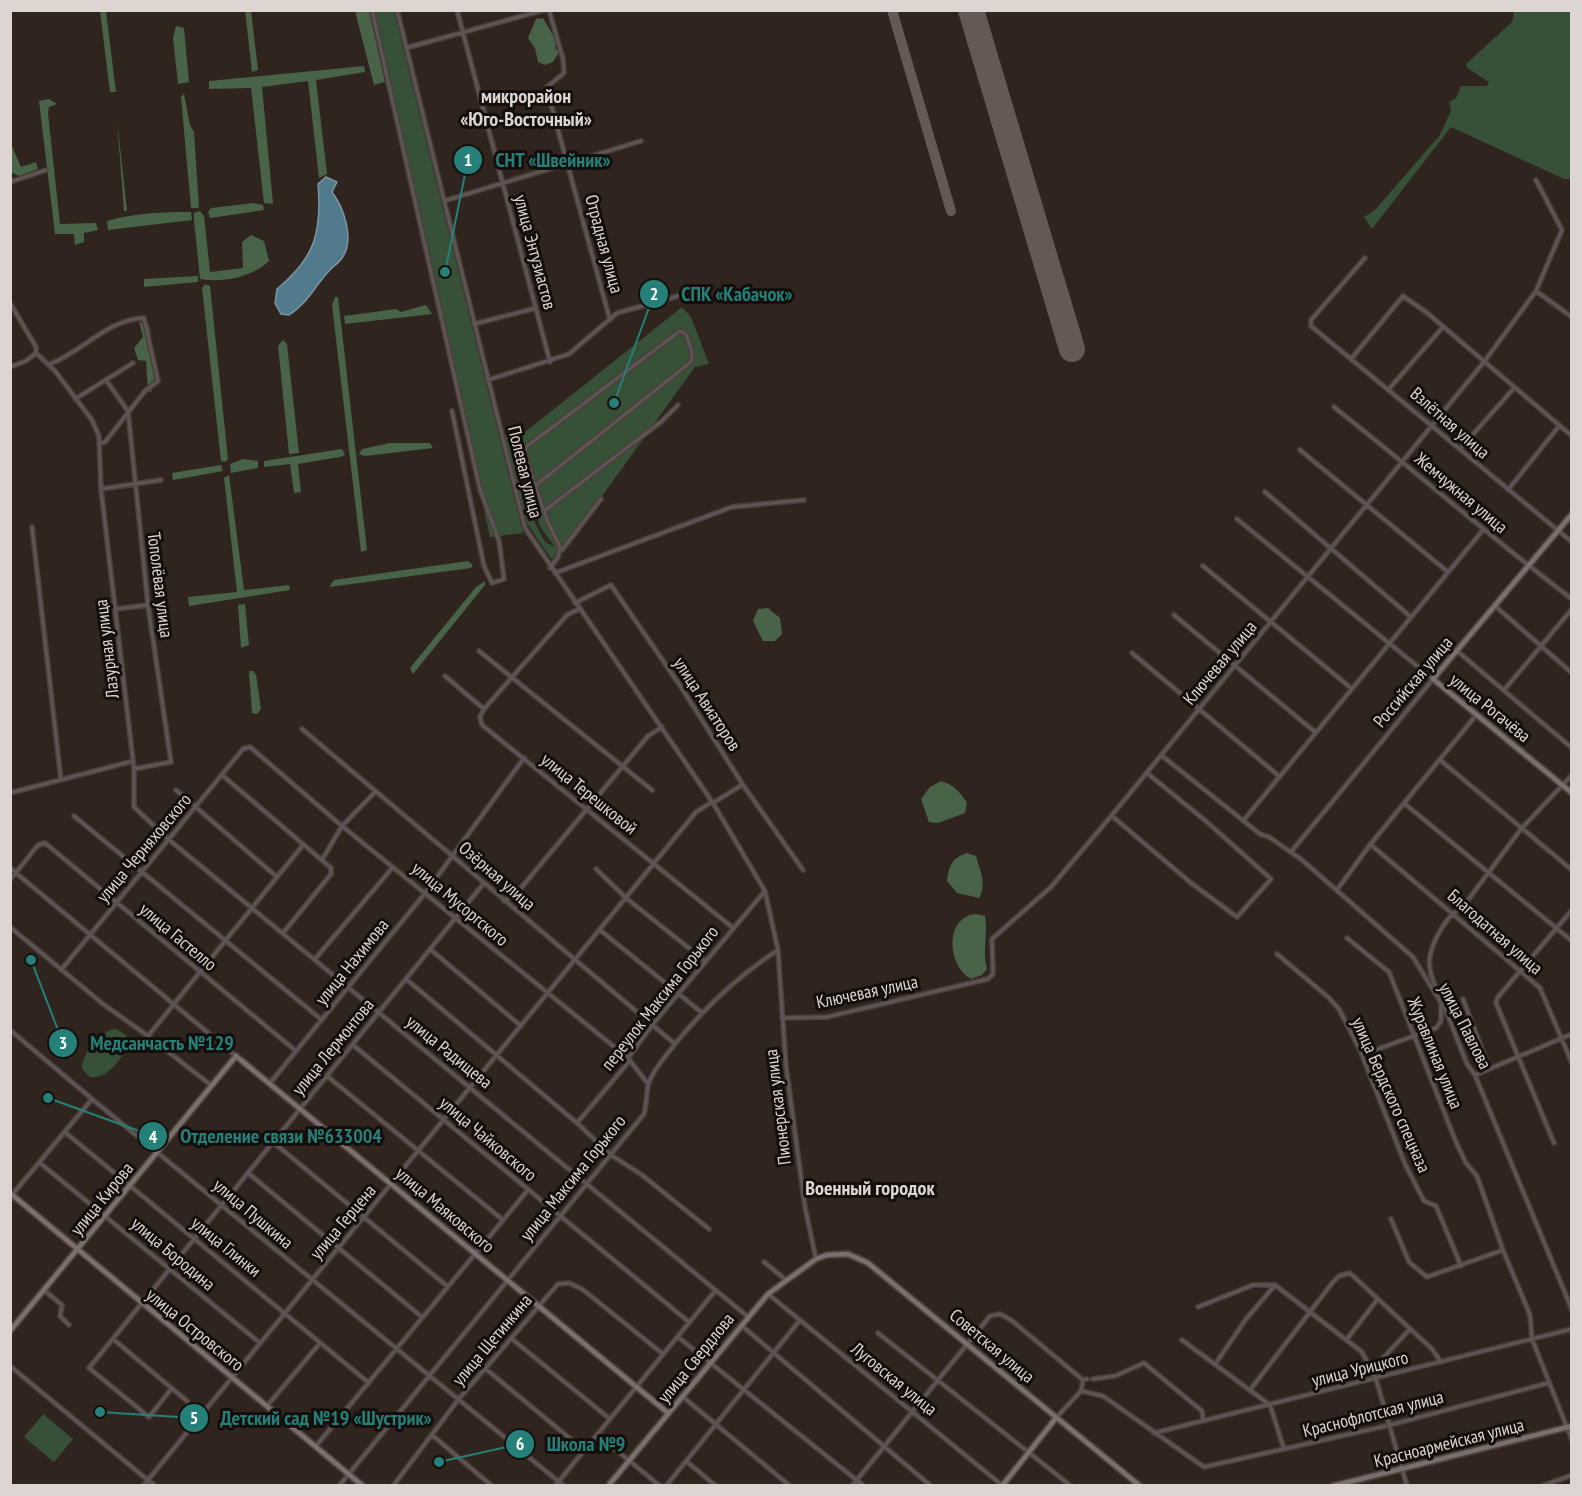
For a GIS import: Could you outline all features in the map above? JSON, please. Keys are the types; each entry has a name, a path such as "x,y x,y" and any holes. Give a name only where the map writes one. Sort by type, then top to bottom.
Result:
{"street":[{"path":"372,10 480,489 499,541 504,579 492,583 484,566 452,411"},
{"name":"Полевая улица","path":"397,10 525,528 550,568 713,802 765,891 778,950"},
{"name":"улица Энтузиастов","path":"457,10 550,362"},
{"path":"525,10 525,16"},
{"path":"406,48 544,10"},
{"name":"Отрадная улица","path":"549,10 563,59 564,74 547,87 548,93 610,320"},
{"path":"444,201 641,141"},
{"path":"10,182 46,170"},
{"name":"Ключевая улица","path":"783,1018 827,1017 988,979 993,974 992,939 1052,887 1484,362 1536,291 1562,230 1536,180"},
{"name":"Взлётная улица","path":"1365,258 1311,320 1311,326 1572,542"},
{"path":"1536,291 1572,316"},
{"path":"488,380 550,362 569,354 617,313 678,296"},
{"path":"1350,359 1403,296 1426,312 1442,328 1572,436"},
{"path":"10,303 36,347 36,353 26,361 10,367"},
{"path":"474,324 536,308"},
{"path":"50,364 70,357 108,328 124,321 144,318 158,381 128,411 105,442 99,444"},
{"path":"1389,389 1442,328"},
{"path":"536,484 691,362 692,353 686,334 680,332 526,447 525,456 560,551"},
{"name":"Лазурная улица","path":"36,353 50,364 92,420 99,444 101,489 134,769 134,807"},
{"path":"75,399 133,363"},
{"path":"106,380 128,411"},
{"path":"1460,449 1514,388"},
{"path":"544,511 662,421 678,405"},
{"name":"Жемчужная улица","path":"1334,407 1403,461 1483,530 1572,599"},
{"name":"Тополёвая улица","path":"128,411 148,606 171,762 134,769"},
{"path":"1508,490 1559,426"},
{"path":"1300,450 1448,572"},
{"path":"101,489 161,480"},
{"path":"1265,492 1411,617"},
{"path":"550,568 560,551 601,499"},
{"path":"554,573 732,507 804,500"},
{"name":"Российская улица","path":"1291,852 1494,605 1572,514"},
{"name":"улица Рогачёва","path":"1237,519 1572,793"},
{"path":"32,527 61,780"},
{"path":"1244,821 1483,530"},
{"path":"1203,566 1352,688"},
{"name":"улица Авиаторов","path":"575,603 611,585 803,870"},
{"path":"1494,605 1540,648 1572,673"},
{"path":"116,609 148,606"},
{"path":"445,676 484,709 567,615 579,609"},
{"path":"1504,689 1572,609"},
{"path":"1173,615 1315,732"},
{"path":"479,651 513,675 652,790"},
{"path":"1457,651 1572,748"},
{"path":"1132,653 1279,776"},
{"name":"улица Терешковой","path":"484,709 480,717 482,725 732,927"},
{"path":"1337,890 1370,844 1477,714"},
{"path":"504,901 516,894 648,736 662,727"},
{"name":"Озёрная улица","path":"302,729 675,1044"},
{"name":"улица Черняховского","path":"61,970 243,749 250,747"},
{"name":"улица Мусоргского","path":"250,747 342,826 628,1058 648,1084"},
{"name":"улица Павлова","path":"1161,755 1244,821 1291,852 1413,957 1441,1003 1467,1064 1475,1075 1572,1310"},
{"name":"улица Нахимова","path":"270,1083 426,892 524,758"},
{"path":"1440,760 1572,870"},
{"path":"10,793 133,761"},
{"path":"1112,815 1236,918 1271,879 1208,822 1147,773"},
{"path":"222,775 331,868 331,874 283,933"},
{"path":"1361,1052 1367,1053 1439,1025 1441,1003 1430,974 1429,950 1452,913 1462,908 1521,829 1572,775"},
{"name":"улица Герцена","path":"143,1485 548,995 696,812 743,784"},
{"path":"176,790 277,877"},
{"path":"322,860 342,826 376,791"},
{"path":"1404,803 1487,870 1487,874 1572,941"},
{"name":"улица Радищева","path":"134,807 168,839 251,908 747,1316"},
{"path":"75,816 322,1020"},
{"name":"улица Гастелло","path":"16,873 38,845 45,843 296,1051"},
{"name":"Благодатная улица","path":"1370,844 1543,993 1572,1062"},
{"path":"148,1036 303,845"},
{"path":"315,959 393,867"},
{"name":"улица Маяковского","path":"10,868 668,1413"},
{"path":"596,869 626,898 705,961"},
{"path":"10,880 16,873"},
{"name":"улица Лермонтова","path":"172,1388 149,1417 89,1368 484,883"},
{"name":"переулок Максима Горького","path":"578,1123 627,1064 628,1058 653,1024 732,927 765,891"},
{"path":"1554,1143 1496,1003 1498,997 1572,910"},
{"path":"10,927 103,1004 212,1086"},
{"path":"600,930 701,1012"},
{"name":"Журавлиная улица","path":"1347,938 1389,972 1456,1142 1466,1163 1477,1176 1503,1250 1530,1315 1532,1339 1548,1383 1569,1426 1572,1440"},
{"path":"430,949 521,1026"},
{"name":"Пионерская улица","path":"778,950 797,1150 816,1260"},
{"name":"улица Максима Горького","path":"339,1485 644,1114 648,1101 648,1084 656,1067 701,1012 753,966 778,950"},
{"name":"улица Бердского спецназа","path":"1277,954 1334,1003 1361,1052 1405,1164 1424,1202 1436,1206 1461,1266"},
{"path":"406,979 496,1057 578,1123 611,1155 642,1175 709,1229"},
{"path":"1463,999 1489,1068"},
{"name":"улица Пушкина","path":"10,1030 92,1100 564,1485"},
{"path":"1475,1075 1572,1034"},
{"name":"улица Чайковского","path":"352,1044 689,1322"},
{"name":"улица Кирова","path":"10,1331 236,1056"},
{"path":"327,1076 503,1220"},
{"path":"11,1194 66,1133 92,1100"},
{"name":"улица Глинки","path":"66,1133 369,1383"},
{"path":"273,1142 447,1286"},
{"name":"улица Бородина","path":"39,1163 260,1344"},
{"path":"248,1173 422,1317"},
{"path":"316,1446 528,1190"},
{"name":"улица Островского","path":"11,1194 363,1485"},
{"path":"1391,1219 1408,1262 1427,1276 1503,1250"},
{"name":"Советская улица","path":"816,1260 837,1253 862,1259 1140,1485"},
{"name":"улица Свердлова","path":"608,1485 747,1316 768,1294 816,1260"},
{"path":"765,1262 786,1280"},
{"path":"1250,1389 1339,1276 1350,1273 1432,1349 1441,1362"},
{"name":"улица Щетинкина","path":"393,1485 458,1400 487,1370 558,1284 575,1285 663,1354"},
{"path":"1198,1307 1253,1285 1275,1285 1347,1339 1362,1352 1373,1369 1407,1485"},
{"path":"1216,1364 1246,1319 1275,1285"},
{"path":"45,1291 62,1305 60,1316 69,1325"},
{"path":"555,1485 715,1291"},
{"name":"Луговская улица","path":"768,1294 1002,1485"},
{"path":"1347,1339 1377,1300"},
{"path":"852,1485 937,1378 990,1316 1000,1314 1011,1320 1085,1380 1081,1391 1002,1485"},
{"path":"666,1485 800,1320"},
{"path":"741,1326 931,1485"},
{"name":"улица Урицкого","path":"1154,1434 1572,1329"},
{"path":"1373,1369 1409,1330"},
{"path":"878,1333 1071,1485"},
{"path":"678,1336 864,1485"},
{"path":"113,1339 187,1401"},
{"path":"512,1339 610,1419"},
{"path":"1182,1340 1270,1405 1284,1449"},
{"path":"267,1406 320,1342"},
{"path":"1093,1379 1115,1376 1144,1363 1202,1411 1203,1420"},
{"path":"10,1366 155,1485"},
{"path":"487,1370 584,1450"},
{"name":"Краснофлотская улица","path":"1154,1434 1204,1467 1390,1425 1548,1383"},
{"path":"1081,1391 1103,1396 1154,1434"},
{"path":"682,1396 790,1485"},
{"name":"Красноармейская улица","path":"1333,1485 1403,1470 1569,1426"},
{"path":"432,1435 492,1485"},
{"path":"598,1435 660,1485"},
{"path":"686,1461 716,1485"},
{"path":"1542,1485 1572,1475"}],"green space":[{"path":"100,11 106,11 116,92 110,92"},
{"path":"245,11 251,11 258,70 252,72"},
{"path":"355,11 369,11 385,82 374,85"},
{"path":"372,11 394,11 523,533 490,537"},
{"path":"1514,11 1571,11 1571,179 1564,179 1451,127 1372,229 1364,217 1375,210 1440,135 1451,110 1449,102 1456,98 1461,86 1487,86 1489,82 1467,68 1466,64 1512,22"},
{"path":"543,18 557,42 555,48 559,52 553,62 545,65 538,62 535,48 528,38 536,19"},
{"path":"176,26 184,28 189,82 178,84 173,38"},
{"path":"364,66 365,72 316,80 327,174 319,178 308,81 262,87 273,204 264,203 251,88 209,89 209,81"},
{"path":"184,94 190,125 194,132 199,208 191,208 181,97"},
{"path":"49,99 57,104 49,107 48,113 60,224 96,223 98,230 84,233 84,242 75,245 74,234 55,234 39,101"},
{"path":"117,119 127,211 124,211"},
{"path":"10,142 21,167 36,162 38,169 19,176 11,172"},
{"path":"254,203 263,205 264,210 210,218 208,212 211,208"},
{"path":"200,211 204,216 210,272 243,268 242,242 251,235 264,241 269,261 262,267 237,278 200,279 194,213"},
{"path":"191,212 192,220 108,230 107,221 117,218"},
{"path":"198,276 198,282 144,287 144,279"},
{"path":"205,284 210,286 228,459 225,462 221,461 202,288"},
{"path":"335,297 338,297 367,550 361,552 332,305"},
{"path":"426,305 432,314 345,324 344,316 396,309 401,312"},
{"path":"682,307 691,317 709,364 695,367 561,553 558,550 552,560 528,525 518,495 505,435 510,436 521,486 533,511 532,517 545,542 555,547 541,528 527,491 515,440"},
{"path":"139,322 150,327 155,384 151,392 148,391 146,361 138,360 134,348 143,337"},
{"path":"283,340 287,344 299,453 289,454 278,346"},
{"path":"390,443 430,443 433,448 365,456 359,454 362,449"},
{"path":"342,449 345,455 340,457 298,464 301,492 294,493 290,464 264,467 264,461"},
{"path":"243,459 258,461 258,468 231,473 230,464"},
{"path":"221,465 223,471 173,480 172,473"},
{"path":"229,475 244,590 289,585 290,590 189,606 188,597 237,592 224,478"},
{"path":"468,561 473,565 471,568 329,587 334,580"},
{"path":"485,581 485,585 413,674 410,668 476,587"},
{"path":"245,604 249,645 241,648 238,605"},
{"path":"768,608 780,618 782,634 775,641 763,641 753,621 758,609"},
{"path":"249,671 253,671 256,675 261,709 257,714 252,713"},
{"path":"941,781 962,795 967,803 965,813 938,823 929,822 921,799 930,787"},
{"path":"967,853 976,856 981,872 983,883 979,898 957,893 947,881 952,863"},
{"path":"976,914 985,916 987,969 982,975 971,979 957,964 953,943 954,932 958,924 966,917"},
{"path":"116,1029 126,1035 127,1042 122,1056 117,1064 104,1074 90,1077 82,1069 85,1056 93,1043 105,1033"},
{"path":"43,1414 73,1439 54,1462 24,1437"}],"water":[{"path":"326,177 337,182 332,192 344,215 348,233 346,251 341,260 301,305 289,315 281,314 275,303 277,289 290,278 308,255 317,230 319,216 318,184"}],"taxiway":[{"path":"892,10 951,211"}],"runway":[{"path":"971,10 1072,349"}],"place":[{"name":"СНТ «Швейник»","path":"445,272"},
{"name":"СПК «Кабачок»","path":"614,403"},
{"name":"Медсанчасть №129","path":"31,960"},
{"name":"Отделение связи №633004","path":"48,1098"},
{"name":"Детский сад №19 «Шустрик»","path":"100,1412"},
{"name":"Школа №9","path":"439,1462"}],"district":[{"name":"микрорайон «Юго-Восточный»","path":"526,108"},
{"name":"Военный городок","path":"870,1188"}]}
